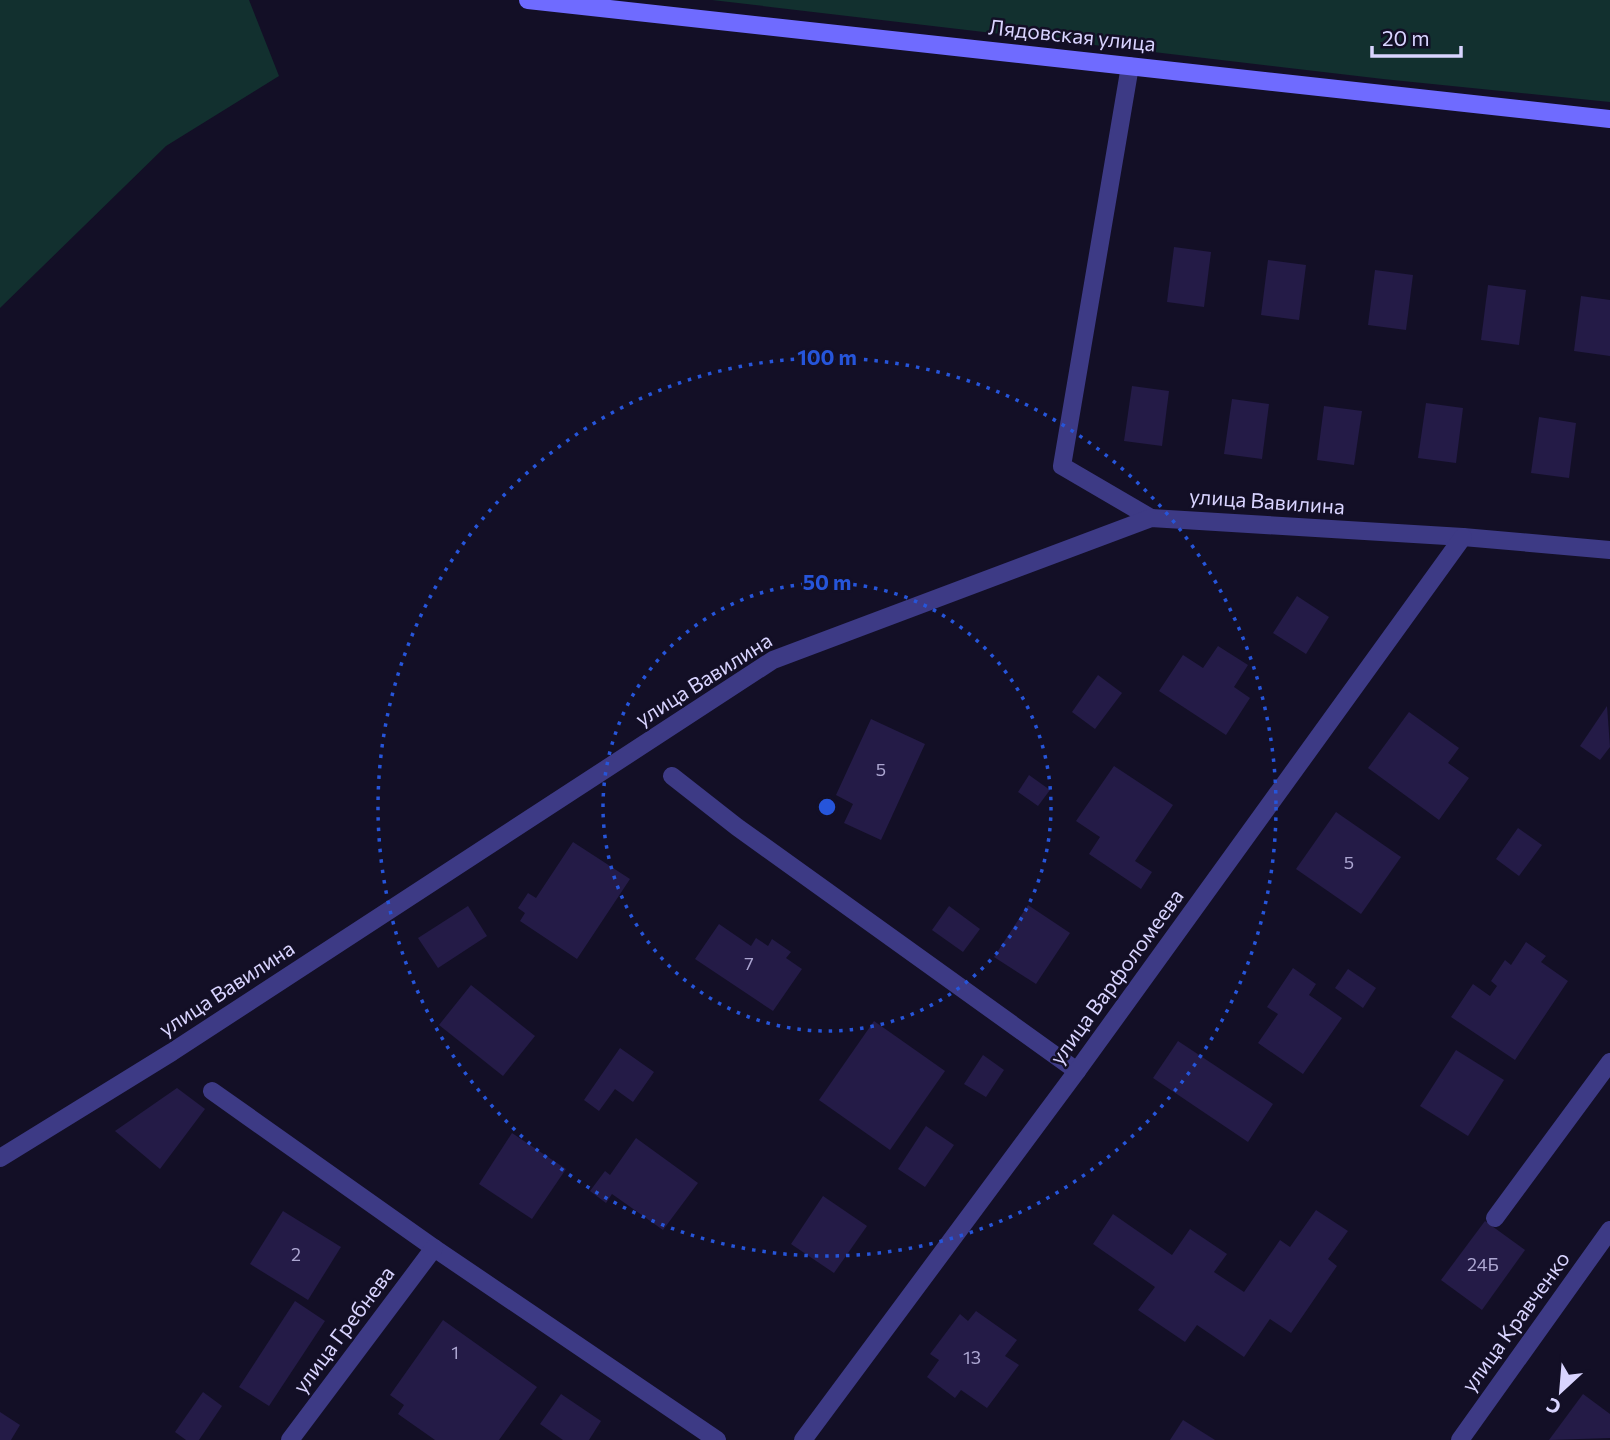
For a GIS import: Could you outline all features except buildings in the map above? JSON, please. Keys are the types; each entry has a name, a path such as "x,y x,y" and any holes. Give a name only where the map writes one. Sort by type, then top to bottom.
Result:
{"main road":[{"name":"Лядовская улица","path":"528,0 1610,119"}],"street":[{"path":"1130,66 1062,466 1152,518"},
{"name":"улица Вавилина","path":"0,1158 172,1052 773,660 1152,518 1463,537 1610,550"},
{"name":"улица Варфоломеева","path":"803,1440 1077,1071 1463,537"},
{"path":"672,776 737,827 1077,1071"},
{"path":"1495,1218 1610,1062"},
{"path":"212,1091 434,1248 717,1440"},
{"name":"улица Кравченко","path":"1460,1440 1610,1230"},
{"name":"улица Гребнева","path":"290,1440 434,1248"}],"green space":[{"path":"0,0 249,0 279,76 166,146 0,308"},
{"path":"712,0 1610,0 1610,102 1383,79"}]}
